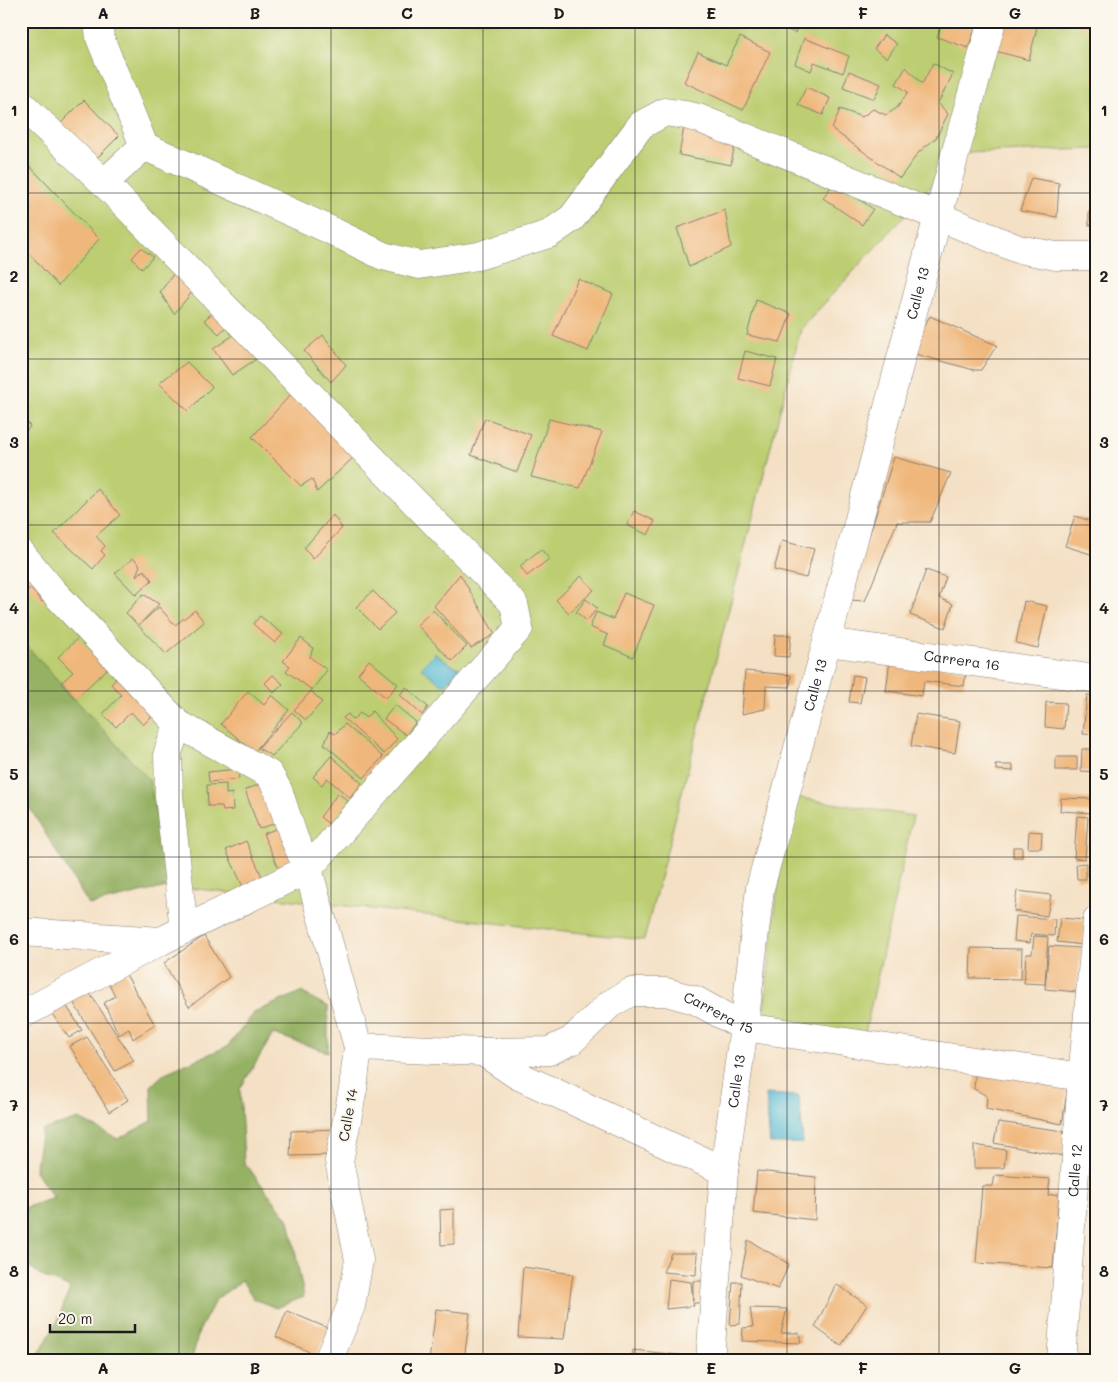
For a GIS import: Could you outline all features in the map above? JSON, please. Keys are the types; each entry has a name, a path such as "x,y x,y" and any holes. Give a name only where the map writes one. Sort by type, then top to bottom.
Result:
{"street":[{"path":"98,21 100,38 144,146 328,229 383,256 419,265 478,256 549,234 572,218 640,125 665,112 685,114 698,118 1018,250 1056,256 1097,256"},
{"name":"Calle 13","path":"710,1361 724,1171 744,1027 760,888 828,642 938,216 992,21"},
{"path":"21,104 104,183 514,604 519,628 308,869 173,935 21,1015"},
{"path":"104,183 144,146"},
{"name":"Calle 14","path":"21,553 52,590 178,724 269,774 278,790 294,838 308,869 358,1047 353,1088 339,1161 359,1260 351,1306 328,1361"},
{"name":"Carrera 16","path":"828,642 1097,679"},
{"path":"173,935 168,752 178,724"},
{"name":"Calle 12","path":"1061,1361 1089,1077 1097,920"},
{"path":"21,932 173,935"},
{"name":"Carrera 15","path":"358,1047 483,1052 549,1051 570,1041 610,1004 631,992 666,992 696,1000 744,1027 1089,1077"},
{"path":"483,1052 517,1075 724,1171"}],"green space":[{"path":"21,21 1097,21 1097,149 961,153 801,329 644,940 171,886 21,795"},
{"path":"21,640 149,780 171,886 89,905 25,800 21,799"},
{"path":"788,796 913,816 863,1042 763,1017"},
{"path":"301,992 328,1007 328,1052 273,1034 240,1089 244,1162 289,1220 304,1297 276,1308 254,1299 242,1281 216,1299 199,1331 192,1359 201,1361 35,1361 58,1320 70,1288 39,1275 21,1260 21,1209 54,1198 35,1171 42,1130 79,1119 118,1139 152,1121 151,1086 165,1073 228,1046 255,1012"}],"water":[{"path":"435,653 452,665 460,668 444,686 421,668"},
{"path":"766,1094 799,1096 803,1143 770,1144"}],"building":[{"path":"780,21 800,21 795,33 778,26"},
{"path":"943,21 978,21 968,48 937,37"},
{"path":"1003,21 1031,21 1038,23 1029,60 995,51"},
{"path":"1080,21 1097,21 1097,29 1080,28"},
{"path":"884,35 897,44 887,58 874,49"},
{"path":"740,37 770,52 743,110 684,82 698,52 726,65"},
{"path":"804,38 849,56 843,73 814,62 811,71 795,64"},
{"path":"1093,50 1097,50 1097,83 1093,83"},
{"path":"933,63 953,74 938,103 948,114 936,138 919,152 900,178 832,129 840,109 862,117 873,109 886,115 897,108 908,92 896,84 906,67 922,84"},
{"path":"849,71 881,84 874,99 843,87"},
{"path":"806,87 830,98 823,115 798,105"},
{"path":"84,100 119,136 89,166 54,130"},
{"path":"684,127 736,137 731,165 679,155"},
{"path":"21,157 99,239 58,286 21,244"},
{"path":"1031,178 1059,183 1057,217 1020,211"},
{"path":"834,182 873,209 862,225 823,198"},
{"path":"725,210 731,247 689,267 677,228"},
{"path":"1089,211 1097,211 1097,225 1089,225"},
{"path":"141,248 153,257 142,269 132,258"},
{"path":"177,269 198,285 174,314 160,292"},
{"path":"578,279 613,294 588,351 553,336"},
{"path":"756,300 791,314 780,342 747,335"},
{"path":"219,308 233,319 219,334 204,320"},
{"path":"930,316 997,345 981,370 974,370 908,352"},
{"path":"238,332 258,358 232,375 213,349"},
{"path":"323,335 346,365 331,382 304,351"},
{"path":"745,351 777,359 770,386 738,378"},
{"path":"187,362 212,387 188,411 159,383"},
{"path":"293,392 356,455 317,492 312,479 301,486 252,437"},
{"path":"21,412 30,427 21,435"},
{"path":"485,418 531,435 517,472 471,455"},
{"path":"549,419 602,432 580,488 531,477"},
{"path":"894,457 951,473 930,522 897,522 865,601 849,600"},
{"path":"98,489 120,515 96,536 105,546 101,551 105,555 93,569 54,533"},
{"path":"634,511 655,521 648,535 627,525"},
{"path":"333,515 342,528 313,559 304,548"},
{"path":"1075,516 1097,523 1097,556 1065,546"},
{"path":"782,541 814,549 806,578 774,570"},
{"path":"541,549 549,559 527,576 520,566"},
{"path":"133,558 140,565 136,576 144,570 152,580 136,595 115,573"},
{"path":"926,570 946,577 939,598 953,604 945,628 910,615"},
{"path":"460,574 495,634 471,648 434,606"},
{"path":"31,576 49,596 42,602 30,588 21,596 21,585"},
{"path":"581,576 594,590 569,613 556,600"},
{"path":"373,591 395,613 378,629 356,607"},
{"path":"624,593 654,605 633,657 604,645 608,635 590,627 596,612 613,619"},
{"path":"143,594 159,604 139,625 159,607 175,625 195,610 204,622 166,654 126,613"},
{"path":"586,599 597,608 587,621 576,612"},
{"path":"1024,601 1047,606 1038,648 1016,643"},
{"path":"433,610 467,646 452,661 417,625"},
{"path":"260,616 283,634 275,643 253,624"},
{"path":"775,635 791,635 789,657 774,656"},
{"path":"78,638 107,669 75,699 61,683 73,672 58,657"},
{"path":"301,638 313,648 310,657 327,670 312,690 286,671 290,666 283,661"},
{"path":"369,660 398,684 386,698 358,674"},
{"path":"890,660 966,670 964,686 924,681 922,696 886,691"},
{"path":"126,670 161,707 143,725 131,712 116,727 103,714 121,695 111,684"},
{"path":"745,671 791,675 790,687 766,686 765,709 742,714"},
{"path":"273,675 283,684 274,693 265,683"},
{"path":"853,675 865,677 860,703 849,702"},
{"path":"406,687 428,707 422,715 400,695"},
{"path":"248,691 264,705 272,695 289,710 254,752 221,724"},
{"path":"311,691 322,702 306,720 294,710"},
{"path":"1087,695 1097,696 1097,735 1083,734"},
{"path":"1046,702 1066,703 1064,729 1045,727"},
{"path":"395,705 416,722 406,735 384,719"},
{"path":"372,711 397,739 384,754 343,718 348,714 353,720 360,713 366,718"},
{"path":"292,712 303,723 272,756 258,748"},
{"path":"916,714 960,721 955,753 911,746"},
{"path":"345,724 383,757 364,778 324,744 330,731 335,734"},
{"path":"1082,749 1097,749 1097,772 1081,771"},
{"path":"331,756 362,783 350,798 327,778 322,785 313,777"},
{"path":"1056,757 1077,757 1077,770 1056,770"},
{"path":"995,765 1013,765 1013,771 997,770"},
{"path":"238,769 239,779 209,782 208,772"},
{"path":"263,783 278,822 259,829 245,790"},
{"path":"226,784 226,794 232,793 233,810 223,811 222,806 208,806 207,785"},
{"path":"338,793 348,801 330,825 320,817"},
{"path":"1061,798 1094,799 1093,813 1060,811"},
{"path":"1077,816 1088,817 1085,859 1074,858"},
{"path":"280,827 298,868 282,875 263,834"},
{"path":"1029,831 1042,832 1041,848 1028,848"},
{"path":"246,841 264,881 244,889 226,850"},
{"path":"1013,847 1022,847 1022,857 1013,857"},
{"path":"1086,863 1086,879 1077,879 1076,864"},
{"path":"1017,891 1051,895 1047,916 1014,911"},
{"path":"1016,916 1055,919 1054,936 1031,934 1030,943 1014,941"},
{"path":"1060,918 1085,920 1083,945 1057,942"},
{"path":"204,936 229,977 189,1007 164,963"},
{"path":"1034,936 1048,937 1045,984 1024,983 1026,954 1032,954"},
{"path":"1049,946 1081,948 1077,992 1045,989"},
{"path":"971,948 1022,949 1021,979 970,978"},
{"path":"124,971 155,1025 133,1039 129,1029 119,1035 104,1003 115,996 108,981"},
{"path":"85,986 134,1061 115,1071 70,997"},
{"path":"62,999 82,1030 69,1038 50,1011"},
{"path":"87,1037 128,1100 109,1112 70,1046"},
{"path":"976,1067 1068,1085 1062,1124 986,1109 987,1096 974,1089"},
{"path":"998,1122 1064,1131 1063,1156 994,1143"},
{"path":"336,1129 333,1155 290,1156 291,1131"},
{"path":"974,1145 1006,1150 1004,1168 974,1168"},
{"path":"757,1171 816,1177 815,1220 753,1213"},
{"path":"995,1175 1050,1179 1048,1195 1059,1194 1053,1268 976,1263 982,1186 993,1186"},
{"path":"454,1209 454,1244 441,1245 440,1210"},
{"path":"748,1240 789,1264 778,1289 741,1275"},
{"path":"671,1253 697,1253 696,1275 663,1272"},
{"path":"523,1267 573,1274 564,1339 518,1337"},
{"path":"669,1279 691,1282 693,1301 693,1281 703,1281 703,1303 693,1303 694,1306 666,1309"},
{"path":"733,1282 742,1282 740,1324 730,1325"},
{"path":"836,1284 867,1305 841,1346 815,1327"},
{"path":"750,1308 787,1309 781,1333 799,1333 801,1343 742,1341 743,1328 753,1327"},
{"path":"436,1309 470,1313 464,1361 429,1361"},
{"path":"287,1311 330,1329 316,1355 276,1337"},
{"path":"633,1350 687,1356 687,1361 632,1361"}]}
